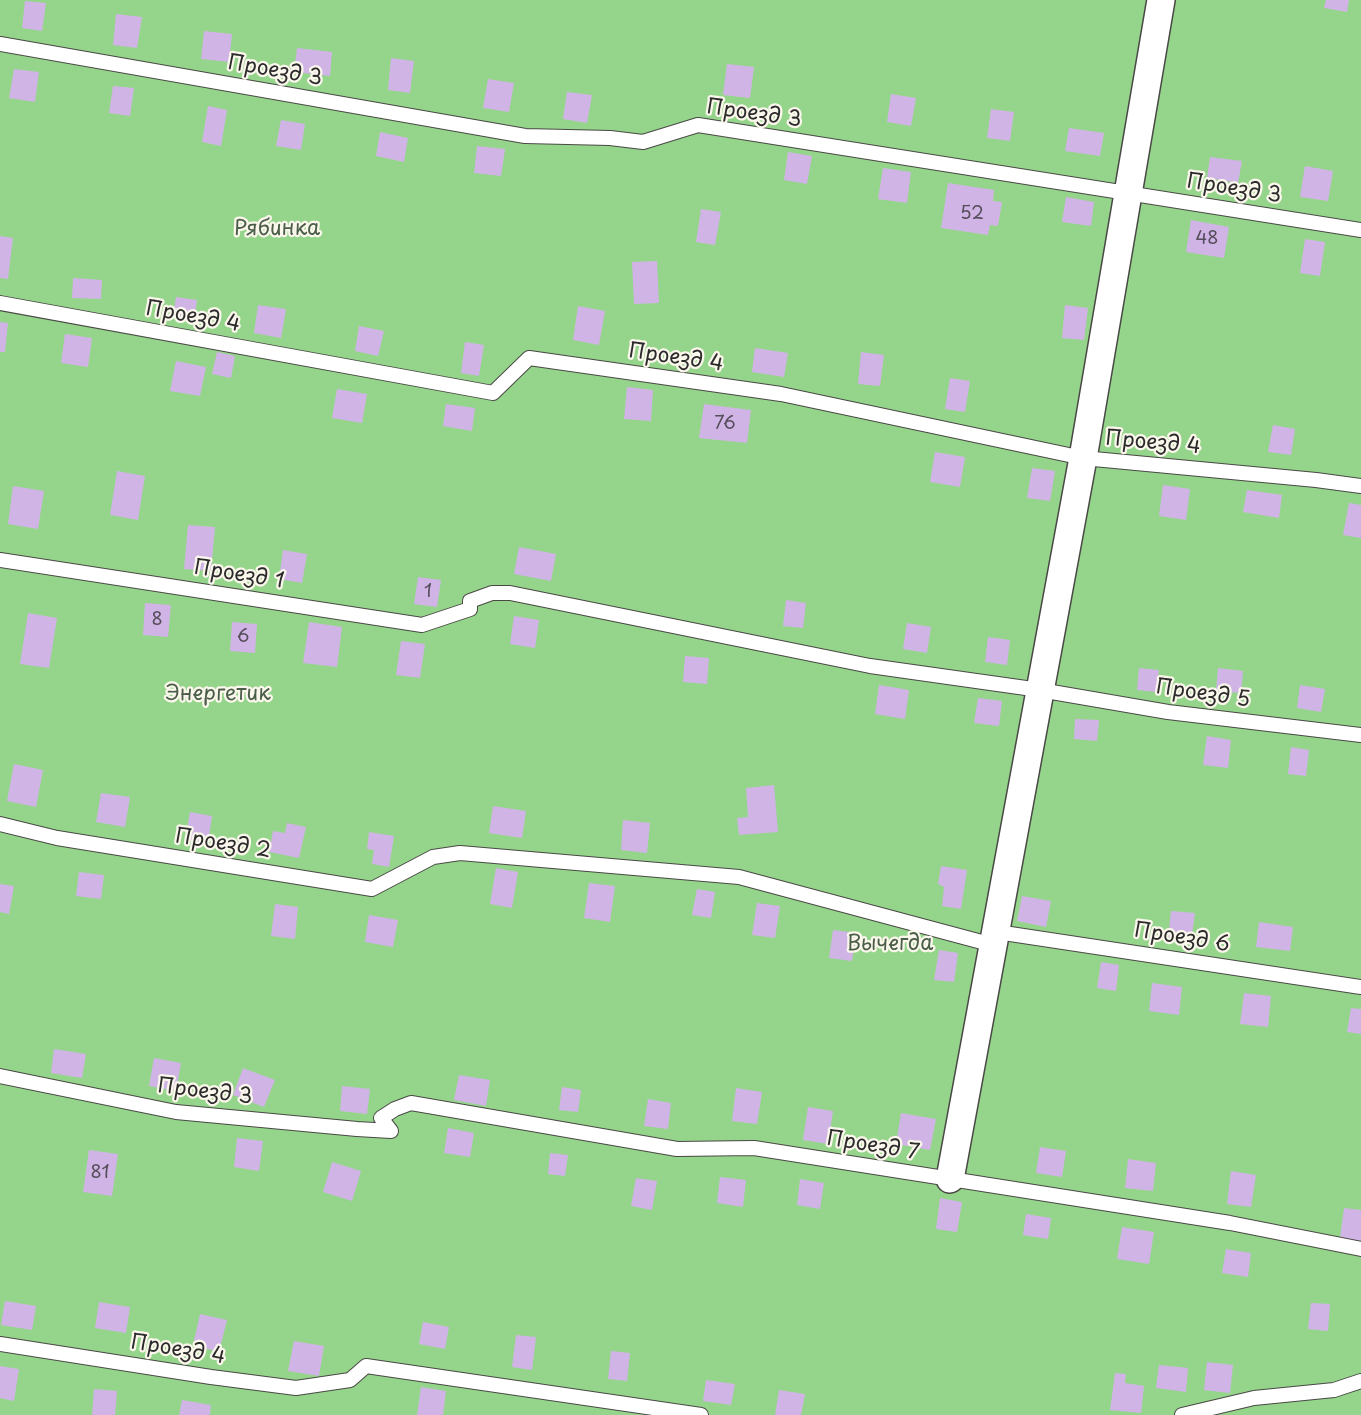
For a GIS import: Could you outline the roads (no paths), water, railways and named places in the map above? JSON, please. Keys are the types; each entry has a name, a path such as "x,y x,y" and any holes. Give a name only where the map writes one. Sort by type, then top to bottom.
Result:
{"street":[{"path":"950,1179 1083,458 1161,0"}],"lane":[{"name":"Проезд 3","path":"0,44 525,136 610,138 643,142 698,125 1361,230"},
{"name":"Проезд 4","path":"0,303 493,393 530,358 770,392 1083,458 1361,486"},
{"name":"Проезд 1","path":"0,560 422,625 470,609 470,602 492,593 510,593 870,666 1040,690"},
{"name":"Проезд 5","path":"1040,690 1168,712 1361,735"},
{"name":"Проезд 2","path":"0,824 57,838 372,889 433,857"},
{"name":"Проезд 6","path":"433,857 460,853 738,877 995,938 1361,987"},
{"name":"Проезд 3","path":"0,1076 176,1112 391,1131 381,1118"},
{"name":"Проезд 7","path":"381,1118 411,1103 677,1149 754,1148 1230,1223 1361,1249"},
{"name":"Проезд 4","path":"0,1344 296,1388 350,1380 366,1366 701,1415"},
{"path":"1182,1415 1254,1398 1334,1390 1361,1381"}],"park label":[{"name":"Рябинка","path":"277,229"},
{"name":"Энергетик","path":"218,694"},
{"name":"Вычегда","path":"890,944"}]}
